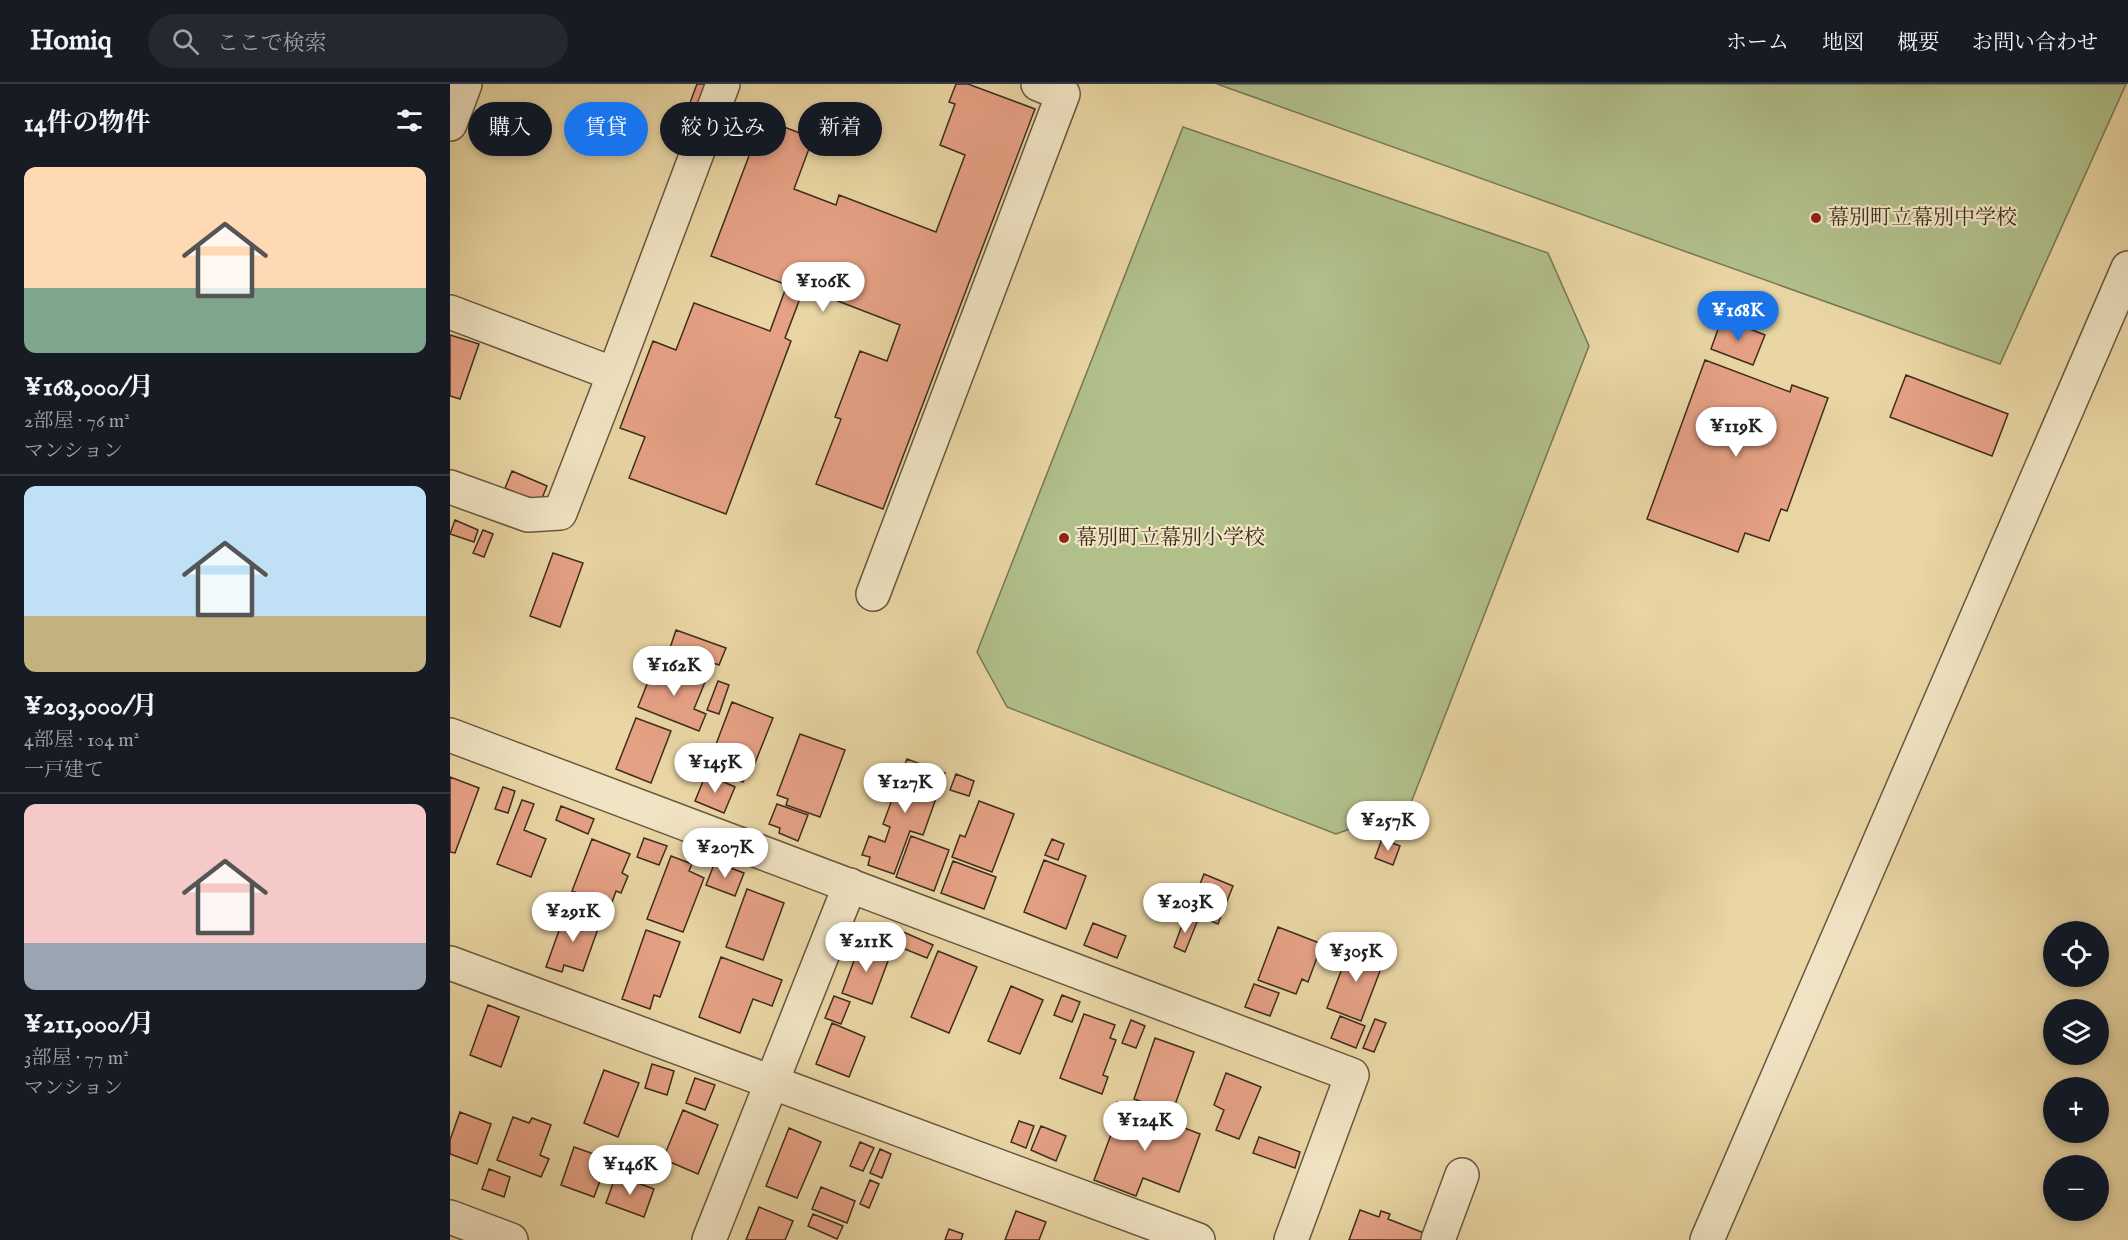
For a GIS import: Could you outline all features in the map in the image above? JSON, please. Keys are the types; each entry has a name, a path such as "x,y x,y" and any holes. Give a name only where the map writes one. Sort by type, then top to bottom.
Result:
{"street":[{"path":"450,124 465,84"},
{"path":"450,487 528,515 560,513 723,84"},
{"path":"873,594 1063,94 1038,84"},
{"path":"1707,1240 2128,268"},
{"path":"450,312 614,374"},
{"path":"450,735 1352,1075 1291,1240"},
{"path":"709,1240 850,885"},
{"path":"450,963 1198,1240"},
{"path":"1438,1240 1462,1175"},
{"path":"450,1217 511,1240"}],"green space":[{"name":"幕別町立幕別中学校","path":"1217,84 2126,84 2000,364"},
{"path":"1183,127 1548,253 1589,346 1409,808 1336,834 1007,707 977,652"}],"building":[{"path":"697,84 712,84 705,102 690,102"},
{"path":"956,84 968,84 1035,109 883,509 816,484 841,419 835,417 860,351 887,361 900,325 804,288 785,338 791,341 726,514 629,478 645,437 620,428 653,341 676,350 694,303 770,331 787,285 711,256 749,156 786,156 786,128 798,132 798,156 806,156 794,189 836,205 839,195 936,232 965,155 940,145 955,104 949,102"},
{"path":"1722,318 1765,335 1753,365 1711,349"},
{"path":"450,335 479,344 460,399 450,396"},
{"path":"1705,360 1790,392 1792,385 1828,398 1787,511 1781,509 1769,541 1745,533 1738,552 1647,519"},
{"path":"1906,375 2008,414 1992,456 1890,417"},
{"path":"512,471 547,486 540,503 505,488"},
{"path":"455,520 478,530 474,542 450,534"},
{"path":"483,530 493,534 484,557 473,553"},
{"path":"553,553 583,563 560,627 530,616"},
{"path":"676,630 726,648 719,665 670,648"},
{"path":"655,664 705,682 694,709 706,714 699,731 638,707"},
{"path":"718,681 729,685 719,714 707,710"},
{"path":"732,702 773,718 753,768 749,767 743,782 707,768"},
{"path":"636,718 671,731 651,783 616,769"},
{"path":"800,734 845,750 820,817 786,805 788,799 777,795"},
{"path":"907,759 945,773 923,835 910,831 894,874 868,865 870,857 862,855 869,836 885,842 890,827 883,824"},
{"path":"706,774 735,787 724,813 695,801"},
{"path":"956,774 974,781 969,796 950,790"},
{"path":"450,777 479,788 455,853 450,852"},
{"path":"503,787 515,791 508,813 495,809"},
{"path":"522,800 534,804 524,830 546,839 531,877 497,864"},
{"path":"979,801 1014,814 992,872 952,857 960,835 965,837"},
{"path":"777,804 808,815 798,841 779,833 780,828 769,824"},
{"path":"561,806 594,819 588,834 556,820"},
{"path":"911,836 949,850 934,891 896,877"},
{"path":"644,838 667,846 659,865 637,857"},
{"path":"592,839 630,854 622,873 628,876 621,893 616,891 611,905 572,891"},
{"path":"1052,839 1064,844 1058,860 1045,855"},
{"path":"1382,839 1400,846 1393,865 1375,858"},
{"path":"671,856 692,864 689,871 704,878 683,932 647,919"},
{"path":"1044,860 1086,876 1066,929 1024,912"},
{"path":"953,861 996,877 984,909 941,893"},
{"path":"715,862 744,873 735,896 706,885"},
{"path":"1204,874 1233,886 1218,924 1189,912"},
{"path":"747,889 784,903 763,960 726,947"},
{"path":"567,894 591,903 586,915 563,906"},
{"path":"566,911 600,923 583,971 564,965 562,972 546,967"},
{"path":"1185,917 1197,922 1185,952 1174,947"},
{"path":"1093,923 1126,936 1117,958 1084,945"},
{"path":"1278,927 1322,944 1308,982 1302,979 1296,994 1258,980"},
{"path":"646,930 680,942 660,997 654,995 650,1009 622,999"},
{"path":"901,931 933,945 927,958 895,945"},
{"path":"861,942 891,953 872,1004 842,993"},
{"path":"1351,945 1385,958 1361,1021 1327,1008"},
{"path":"938,951 977,967 949,1033 911,1017"},
{"path":"721,957 782,980 772,1006 753,999 740,1033 699,1017"},
{"path":"1254,984 1279,993 1270,1016 1245,1007"},
{"path":"1011,986 1043,1000 1020,1054 988,1041"},
{"path":"1062,995 1080,1002 1072,1022 1054,1015"},
{"path":"834,996 850,1002 841,1024 825,1018"},
{"path":"488,1005 519,1017 501,1067 470,1055"},
{"path":"1084,1014 1115,1025 1110,1038 1116,1040 1103,1075 1108,1077 1102,1094 1060,1078"},
{"path":"1340,1016 1365,1026 1356,1048 1331,1038"},
{"path":"1375,1019 1386,1023 1374,1052 1363,1048"},
{"path":"1131,1020 1145,1026 1136,1048 1122,1043"},
{"path":"832,1023 865,1037 849,1077 816,1064"},
{"path":"1155,1038 1194,1052 1172,1113 1134,1099"},
{"path":"652,1064 674,1071 667,1095 645,1088"},
{"path":"604,1070 639,1083 618,1137 584,1123"},
{"path":"1226,1073 1261,1087 1239,1139 1216,1130 1224,1110 1214,1105"},
{"path":"695,1078 715,1085 705,1110 686,1103"},
{"path":"1117,1102 1200,1134 1179,1192 1143,1178 1136,1196 1094,1180 1112,1132 1107,1130"},
{"path":"683,1110 718,1125 698,1174 663,1159"},
{"path":"460,1112 491,1124 477,1164 450,1154 450,1140"},
{"path":"513,1117 529,1123 532,1118 551,1125 540,1155 549,1159 541,1177 497,1160"},
{"path":"1019,1121 1034,1126 1026,1148 1011,1142"},
{"path":"1041,1126 1066,1136 1056,1161 1031,1150"},
{"path":"789,1128 821,1142 797,1198 766,1186"},
{"path":"1259,1137 1300,1152 1295,1168 1253,1153"},
{"path":"860,1142 874,1148 863,1171 850,1166"},
{"path":"574,1147 608,1159 594,1197 561,1185"},
{"path":"880,1149 891,1154 882,1178 870,1173"},
{"path":"489,1169 510,1177 504,1197 482,1189"},
{"path":"616,1175 654,1189 644,1217 606,1203"},
{"path":"870,1180 879,1184 869,1208 860,1204"},
{"path":"821,1187 855,1201 847,1223 812,1209"},
{"path":"759,1207 793,1221 785,1240 746,1240"},
{"path":"1360,1210 1379,1217 1381,1211 1390,1214 1388,1219 1424,1233 1421,1240 1349,1240"},
{"path":"1016,1211 1046,1222 1039,1240 1005,1240"},
{"path":"813,1214 843,1226 837,1239 808,1226"},
{"path":"949,1229 963,1234 961,1240 945,1240"}],"place":[{"name":"幕別町立幕別中学校","path":"1816,218"},
{"name":"幕別町立幕別小学校","path":"1064,538"}]}
